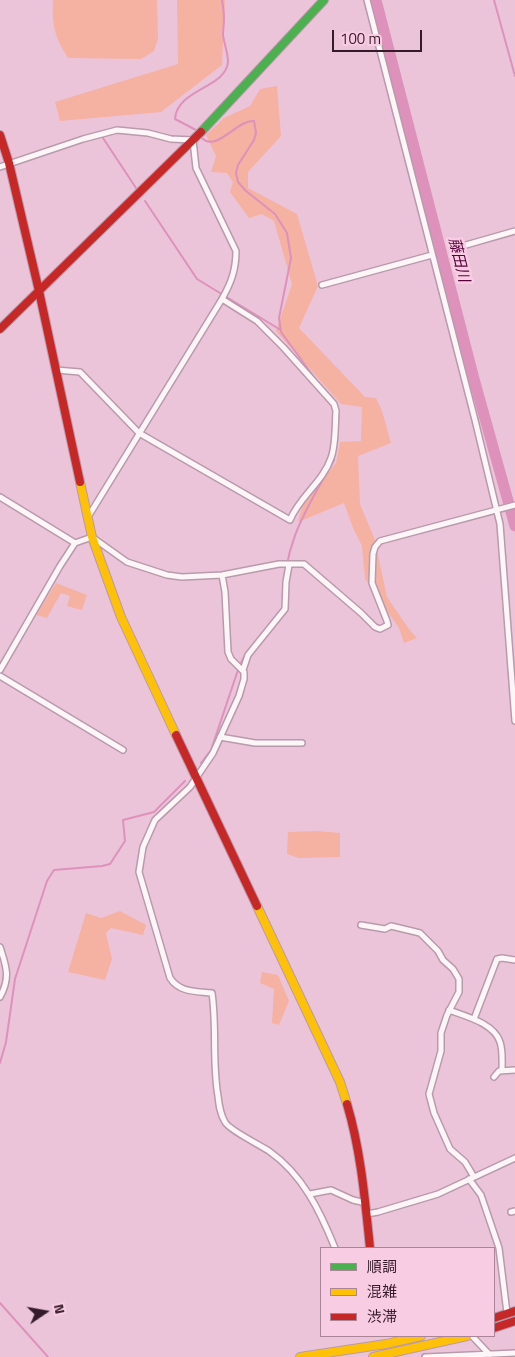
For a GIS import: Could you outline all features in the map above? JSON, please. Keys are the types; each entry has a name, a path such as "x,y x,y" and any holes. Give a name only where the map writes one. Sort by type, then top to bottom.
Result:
{"main road":[{"path":"0,329 194,140 324,0"},
{"path":"0,135 9,163 39,291 92,537 121,617 340,1082 354,1128 366,1203 370,1247"},
{"path":"495,1318 511,1312"},
{"path":"495,1328 515,1321"},
{"path":"300,1357 385,1340 412,1337"},
{"path":"373,1357 390,1355 463,1337"},
{"path":"385,1340 390,1355"}],"street":[{"path":"367,0 500,524 515,722"},
{"path":"0,167 83,139 117,130 148,133 172,139 194,140 196,168 236,251 236,264 231,282 222,299 87,518"},
{"path":"466,245 515,231"},
{"path":"322,285 432,256"},
{"path":"56,370 80,372 139,433 290,520 298,504 332,458 336,422 334,404 283,346 257,321 222,299"},
{"path":"336,422 342,422"},
{"path":"0,497 75,543"},
{"path":"0,670 75,543 92,537 126,562 167,575 182,577 222,575 279,564 299,563 307,565 361,612 375,627 382,629 388,625 388,621 372,583 373,554 375,547 380,541 515,505"},
{"path":"289,565 285,609 248,655 243,670 244,679 239,696 213,753 190,786 156,820 150,829 143,847 139,864 141,882 170,978 176,986 181,988 212,993 214,1075 220,1111 226,1124 270,1152 303,1184 310,1194 334,1247"},
{"path":"222,575 228,652 231,659 243,670"},
{"path":"0,676 123,750"},
{"path":"220,737 255,743 302,743"},
{"path":"361,925 385,929 391,926 420,933 438,951 443,960 453,968 459,979 460,992 449,1010 441,1033 441,1051 429,1094 434,1113 450,1149 465,1162 481,1195 499,1248 511,1312"},
{"path":"0,947 7,974 0,997"},
{"path":"474,1019 497,959 515,960"},
{"path":"449,1010 474,1019 489,1028 498,1037 502,1051 502,1070"},
{"path":"494,1077 502,1070 515,1070"},
{"path":"367,1214 438,1194 515,1158"},
{"path":"310,1194 331,1190 353,1200 366,1203"},
{"path":"473,1337 490,1355"},
{"path":"425,1357 515,1353"}],"shaded area":[{"path":"53,0 157,0 158,39 154,51 141,59 68,58 55,30"},
{"path":"177,0 225,0 222,65 161,112 60,121 55,102 178,64"},
{"path":"277,86 281,136 248,172 248,188 297,214 318,286 299,328 365,397 376,398 382,411 391,443 358,456 360,504 375,540 387,597 417,638 404,643 399,628 365,579 362,546 344,503 298,522 303,503 336,463 340,442 361,441 362,407 341,404 276,331 292,284 274,221 262,214 249,218 230,192 233,182 227,173 211,172 216,156 206,135 224,118 250,106 260,89"},
{"path":"56,583 87,595 82,610 67,606 70,596 61,593 47,618 36,615"},
{"path":"317,831 340,833 340,857 299,858 287,854 288,832"},
{"path":"120,911 146,925 143,935 111,928 106,933 112,959 105,980 68,972 86,913 101,918"},
{"path":"262,972 278,975 289,1001 279,1025 272,1023 274,989 260,983"}],"waterway":[{"path":"196,130 175,119 178,109 184,101 211,84 225,71 228,62 223,35 224,17 222,0"},
{"name":"藤田川","path":"376,0 474,379 515,526"},
{"path":"494,0 515,76"},
{"path":"202,138 214,141 241,125 254,121 256,133 254,140 238,165 236,173 238,182 246,191 275,214 287,233 291,258 279,318 281,332 316,380"},
{"path":"103,138 136,188"},
{"path":"145,201 197,279 279,329"},
{"path":"324,389 336,404 338,421"},
{"path":"283,605 284,583 291,546 305,512 334,460 334,456"},
{"path":"240,665 245,655 269,625"},
{"path":"201,763 211,750 238,670"},
{"path":"0,1063 6,1042 15,979 47,881 54,870 110,864 125,841 123,820 154,812 185,781"},
{"path":"0,1303 48,1357"}],"traffic: fast":[{"path":"201,132 324,0"}],"traffic: slow":[{"path":"80,482 92,537 121,617 176,735"},
{"path":"257,906 340,1082 347,1104"},
{"path":"300,1357 386,1344 417,1337"},
{"path":"373,1357 463,1337"}],"traffic: jam":[{"path":"0,329 201,132"},
{"path":"0,135 9,163 39,291 80,482"},
{"path":"176,735 257,906"},
{"path":"347,1104 359,1158 370,1247"},
{"path":"495,1318 515,1311"},
{"path":"495,1328 515,1321"}]}
